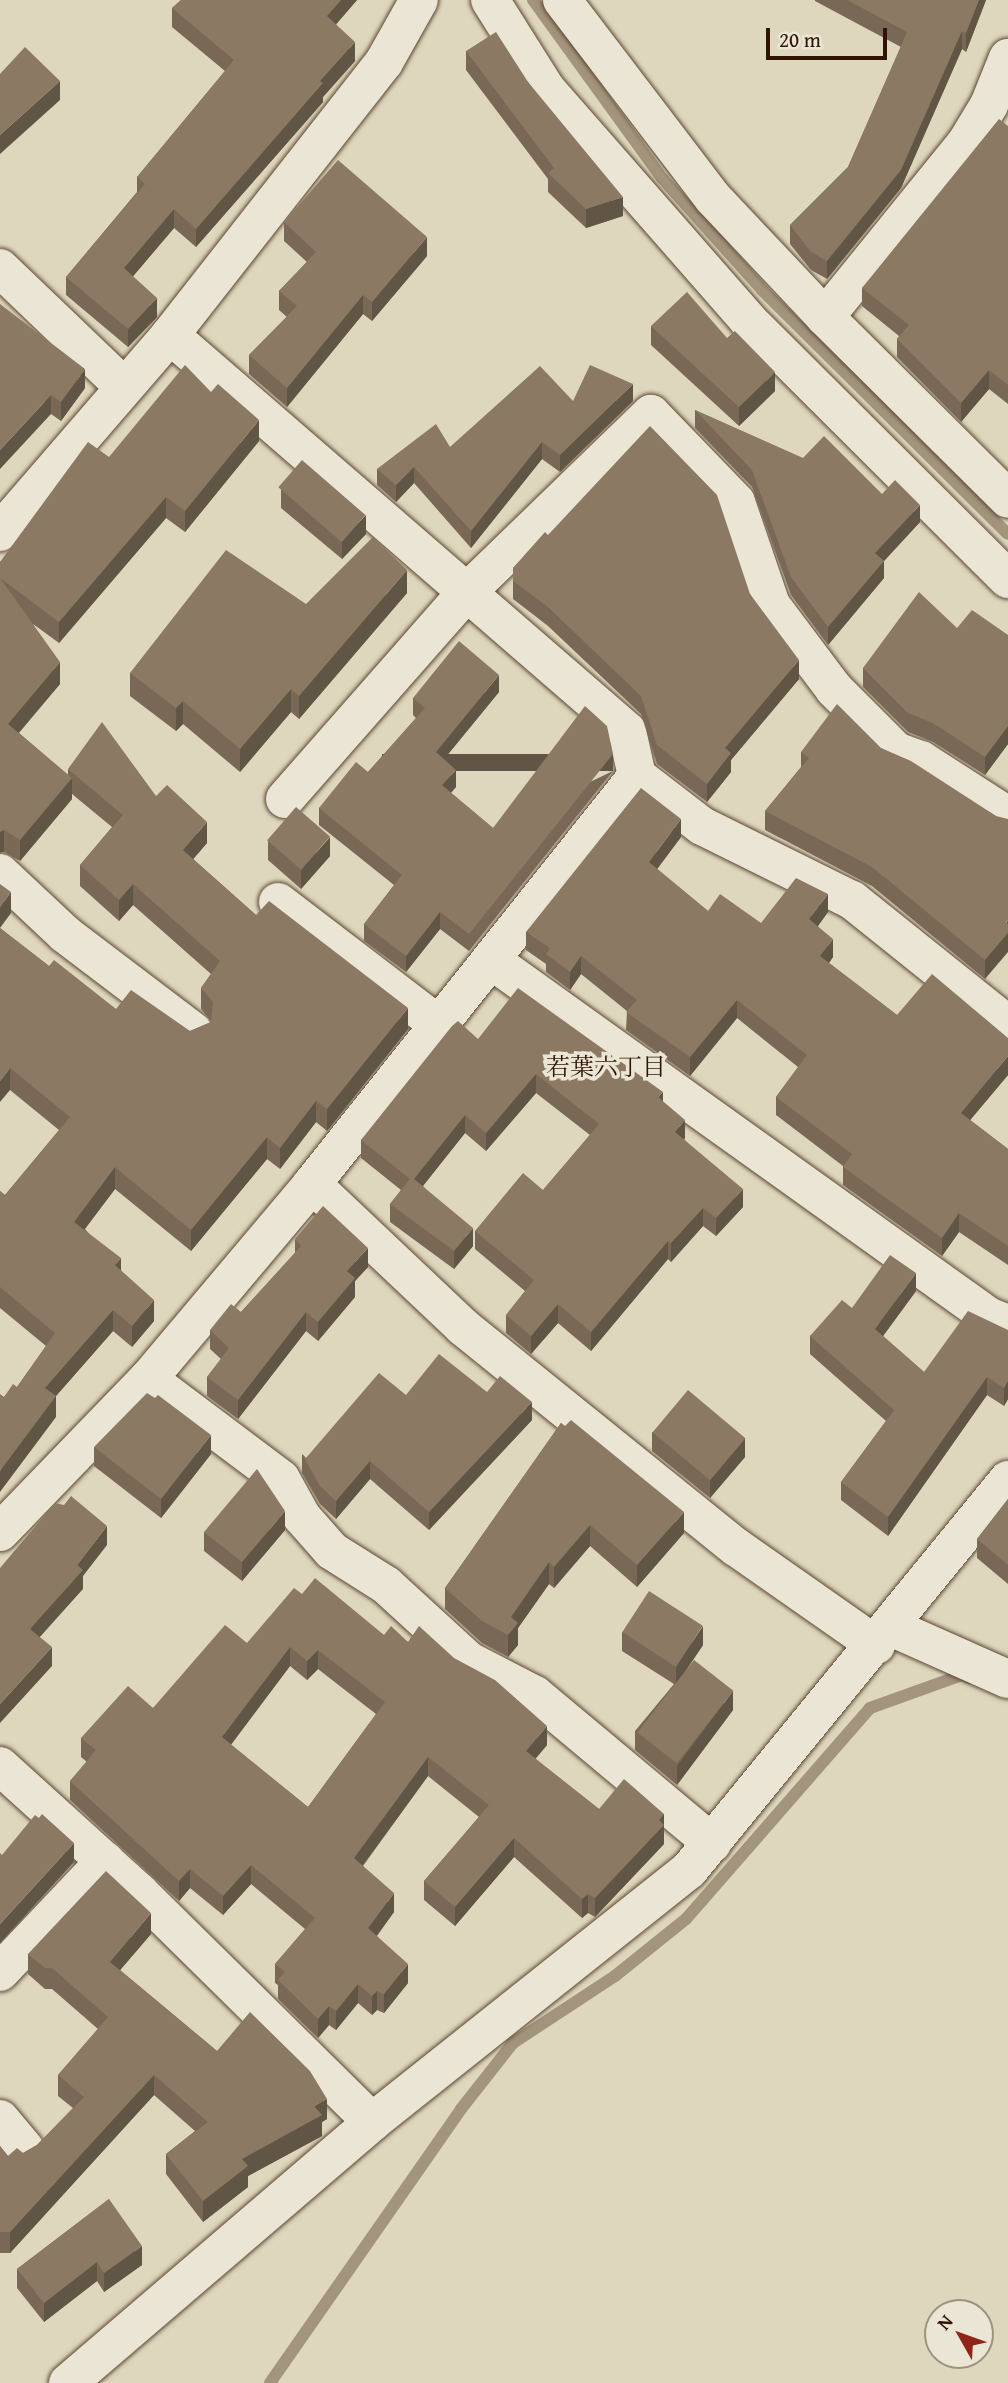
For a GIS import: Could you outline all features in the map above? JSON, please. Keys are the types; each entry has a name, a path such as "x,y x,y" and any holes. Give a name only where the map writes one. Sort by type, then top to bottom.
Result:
{"street":[{"path":"0,532 123,386 170,335 384,62 419,0"},
{"path":"490,0 546,89 748,320 1008,579"},
{"path":"562,0 713,198 825,317 1008,499"},
{"path":"825,317 966,143 989,105 1008,58"},
{"path":"0,268 123,386"},
{"path":"170,335 627,731 637,776 702,826 852,900 1008,1025"},
{"path":"285,799 467,592 651,414 736,502 771,606 834,689 896,751 921,760 1008,816"},
{"path":"0,1532 148,1379 312,1184 637,776"},
{"path":"0,873 65,934 193,1031"},
{"path":"278,902 440,1026"},
{"path":"491,960 988,1316 1008,1324"},
{"path":"312,1184 463,1327 736,1547 883,1636 1008,1679"},
{"path":"148,1379 281,1479 302,1517 332,1551 386,1585 469,1661 535,1695 712,1843"},
{"path":"68,2383 372,2122 689,1870 1008,1480"},
{"path":"0,1766 105,1861 372,2122"},
{"path":"0,1972 105,1861"},
{"path":"0,2119 24,2148"}],"building":[{"path":"181,0 341,0 327,16 355,42 320,81 323,83 196,229 174,209 124,268 157,298 128,329 66,277 145,184 137,177 234,60 172,8"},
{"path":"847,0 979,0 966,33 962,31 901,170 827,261 811,252 790,225 848,167 907,32"},
{"path":"496,32 528,82 623,197 586,209 548,173 554,168 466,51"},
{"path":"25,47 60,81 0,135 0,74"},
{"path":"999,119 1008,126 1008,385 989,370 961,403 897,339 909,325 862,288"},
{"path":"338,160 427,237 372,302 363,295 287,388 249,355 297,306 279,291 316,252 284,222"},
{"path":"687,292 727,338 735,331 775,372 739,407 651,326"},
{"path":"0,304 85,369 61,402 51,395 0,450"},
{"path":"185,365 211,392 218,384 259,420 185,511 166,497 59,622 0,578 0,562 88,442 109,457"},
{"path":"590,365 633,384 560,455 542,442 471,531 414,467 396,485 377,469 436,424 450,447 540,366 573,401"},
{"path":"695,410 803,458 824,436 882,494 895,480 920,505 875,553 884,561 828,627 791,577 752,470"},
{"path":"650,426 717,495 750,594 799,660 725,748 731,753 707,784 657,745 641,696 548,607 513,581 513,568 545,532 548,535"},
{"path":"302,460 365,515 342,542 278,487"},
{"path":"373,537 407,570 299,696 291,689 240,749 183,701 176,708 130,673 226,550 306,604"},
{"path":"0,578 60,662 8,724 72,778 20,840 4,830 0,832"},
{"path":"919,592 957,628 972,610 1008,635 1008,726 985,757 933,723 908,713 863,668"},
{"path":"459,641 499,675 436,752 456,770 442,785 493,828 585,706 607,726 613,754 469,934 440,912 406,956 364,924 402,875 319,808 356,762 368,772 425,708 413,698"},
{"path":"837,704 881,748 911,761 996,816 1008,819 1008,933 985,960 872,867 765,811 809,758 801,752"},
{"path":"102,722 156,796 167,785 207,822 183,850 256,915 269,901 408,1008 327,1109 316,1101 280,1148 267,1137 191,1230 115,1167 74,1222 121,1258 115,1265 154,1300 132,1326 113,1310 45,1388 56,1396 0,1471 0,1394 4,1397 13,1384 17,1387 55,1333 0,1287 0,1191 5,1195 70,1117 10,1068 0,1081 0,928 49,966 54,960 116,1009 131,990 190,1031 211,1022 213,1002 201,988 220,961 133,884 119,900 80,865 123,815 68,769"},
{"path":"641,788 681,819 649,862 708,911 720,894 761,923 796,878 828,894 809,919 833,939 820,956 897,1015 932,974 1008,1038 1008,1056 961,1113 1008,1149 1008,1246 959,1213 942,1238 843,1167 852,1154 776,1097 807,1055 737,1000 690,1057 626,1012 637,1000 581,956 570,972 546,954 550,948 526,932"},
{"path":"296,807 330,837 301,870 267,840"},
{"path":"0,884 11,892 0,907"},
{"path":"518,988 663,1092 658,1097 685,1120 675,1132 743,1189 716,1218 703,1208 671,1243 668,1241 591,1332 558,1304 531,1336 506,1315 534,1280 475,1231 523,1173 543,1190 599,1124 536,1074 486,1133 465,1115 414,1179 473,1228 454,1251 390,1204 410,1179 361,1140 452,1026 458,1021 478,1039"},
{"path":"323,1206 368,1248 347,1271 355,1278 318,1322 306,1312 238,1400 207,1377 229,1348 210,1330 231,1304 241,1312 301,1246 295,1239"},
{"path":"890,1255 916,1273 875,1329 924,1372 968,1311 1008,1330 1008,1381 1004,1388 987,1377 888,1517 841,1482 894,1410 810,1336 842,1300 852,1308"},
{"path":"439,1354 487,1392 500,1376 532,1402 429,1512 370,1461 336,1501 320,1486 302,1454 306,1458 379,1373 406,1395"},
{"path":"688,1390 745,1438 710,1480 653,1432"},
{"path":"147,1393 155,1398 158,1395 211,1435 161,1499 94,1447"},
{"path":"571,1420 684,1512 637,1565 590,1525 554,1567 549,1562 511,1617 518,1623 508,1635 482,1621 445,1588 561,1423 565,1426"},
{"path":"257,1469 285,1511 242,1562 204,1532"},
{"path":"71,1496 107,1526 77,1565 83,1570 30,1629 52,1647 0,1704 0,1568 55,1503 64,1505"},
{"path":"1008,1499 1008,1565 977,1539"},
{"path":"315,1578 384,1635 391,1626 408,1642 419,1626 454,1658 495,1680 547,1726 526,1751 599,1809 624,1779 664,1814 659,1820 664,1825 595,1898 588,1894 582,1899 514,1838 455,1907 424,1881 489,1805 428,1757 354,1858 394,1893 368,1928 408,1964 384,1994 377,1991 372,1996 358,1984 336,2011 329,2006 318,2019 278,1980 285,1972 275,1964 315,1918 251,1865 223,1896 190,1869 179,1881 70,1781 96,1750 81,1738 128,1686 153,1708 225,1625 247,1643 294,1588 302,1594","holes":["290,1647 307,1661 318,1650 385,1702 308,1807 222,1737"]},
{"path":"649,1591 703,1626 676,1667 622,1632"},
{"path":"694,1660 733,1691 677,1763 637,1732"},
{"path":"42,1814 74,1843 0,1924 0,1853 2,1855 35,1815 39,1818"},
{"path":"106,1871 151,1913 110,1962 217,2051 250,2012 310,2071 327,2099 314,2106 322,2115 242,2159 248,2166 203,2201 166,2154 208,2122 154,2075 10,2232 0,2232 0,2146 8,2156 17,2148 23,2153 37,2145 84,2097 58,2075 108,2017 52,1968 45,1968 28,1954"},
{"path":"109,2199 142,2246 104,2273 97,2262 44,2303 17,2269"}],"waterway":[{"path":"533,0 662,178 762,290 1008,534"},
{"path":"270,2383 461,2109 513,2043 615,1976 686,1919 870,1708 962,1675 969,1678"}],"district":[{"name":"若葉六丁目","path":"606,1067"}]}
